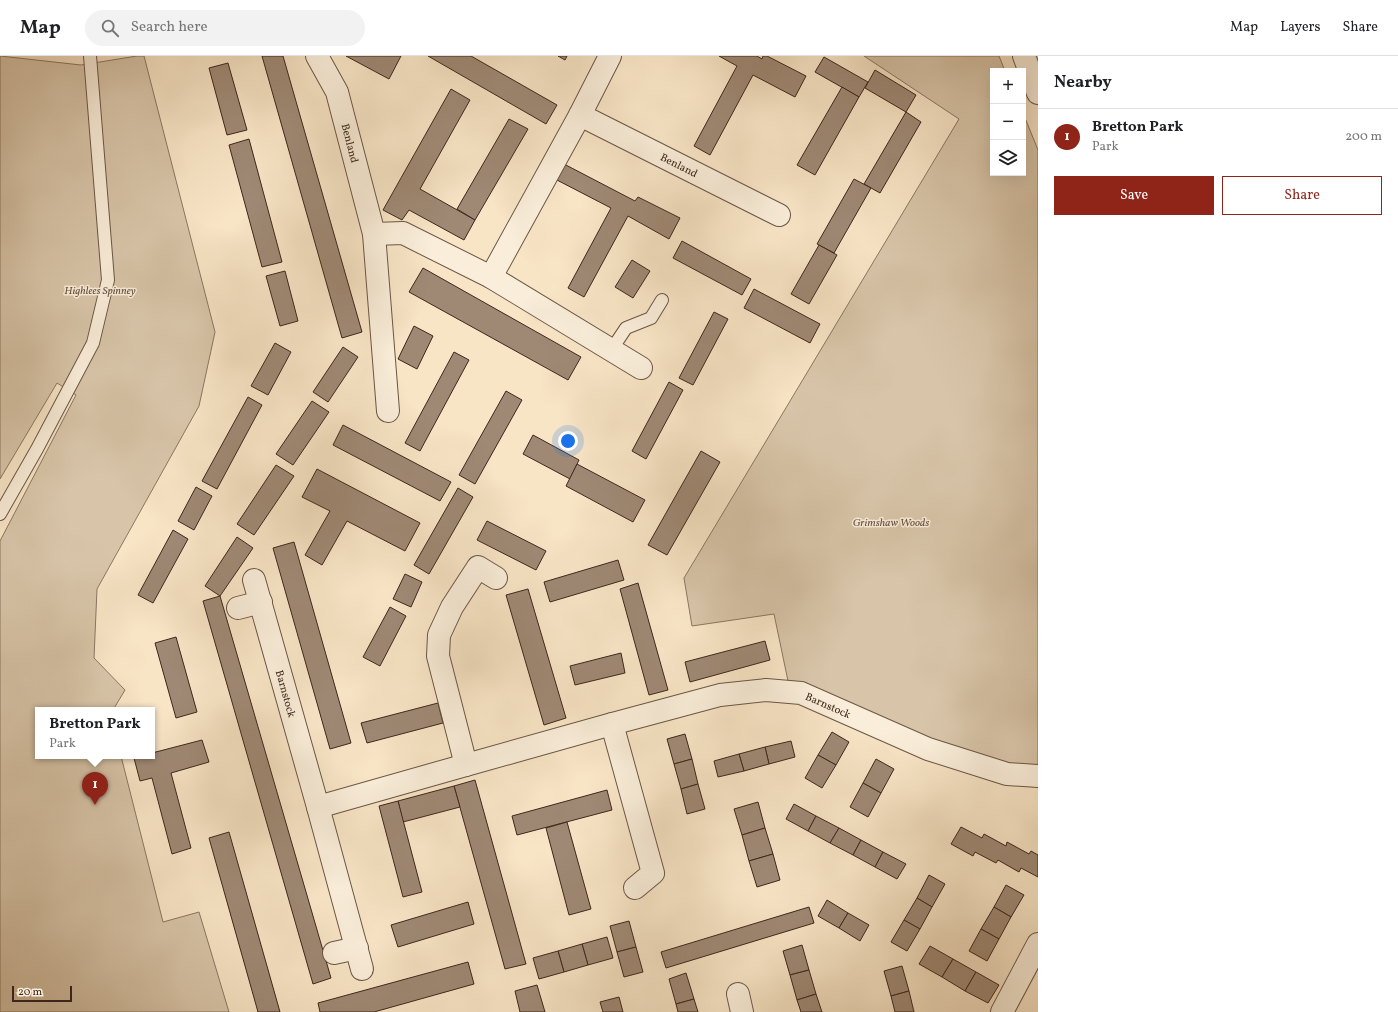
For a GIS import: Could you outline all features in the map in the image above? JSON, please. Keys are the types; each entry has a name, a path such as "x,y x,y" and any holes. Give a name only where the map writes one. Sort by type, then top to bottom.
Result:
{"street":[{"name":"Benland","path":"317,56 337,92 374,234 388,412"},
{"path":"491,277 580,116 610,56"},
{"path":"1024,56 1038,93"},
{"name":"Benland","path":"580,116 779,215"},
{"path":"374,234 403,233 491,277 612,349 641,368"},
{"path":"466,765 438,656 439,636 452,607 478,567 496,578"},
{"name":"Barnstock","path":"254,580 362,969"},
{"path":"238,608 261,602"},
{"name":"Barnstock","path":"318,807 720,695 766,690 801,693 928,749 1007,774 1038,776"},
{"path":"612,724 653,873 635,888"},
{"path":"1002,1012 1038,944"},
{"path":"334,952 357,948"}],"lane":[{"path":"0,514 37,450 93,343 108,280 90,56"},
{"path":"612,349 626,328 651,318 662,300"}],"green space":[{"name":"Highlees Spinney","path":"0,56 81,65 144,56 215,332 199,406 97,589 94,658 125,690 115,707 35,707 35,759 122,759 163,922 199,912 229,1012 0,1012 0,541 76,395 57,383 0,479"},
{"name":"Grimshaw Woods","path":"864,56 999,56 1004,68 990,68 990,176 1026,176 1026,120 1038,150 1038,765 1009,765 930,740 788,681 774,614 692,626 684,578 959,119"}],"building":[{"path":"262,56 283,56 362,332 342,338"},
{"path":"346,56 401,56 389,79"},
{"path":"428,56 471,56 557,105 546,124"},
{"path":"558,56 567,56 565,60"},
{"path":"719,56 757,56 762,59 763,56 767,56 806,76 795,97 753,75 710,155 694,146 737,66"},
{"path":"824,57 868,82 859,97 815,72"},
{"path":"228,63 247,130 227,135 209,68"},
{"path":"875,70 916,95 906,112 865,88"},
{"path":"842,87 859,97 815,175 797,165"},
{"path":"451,89 470,100 420,189 475,220 464,240 409,210 402,220 383,210"},
{"path":"906,112 921,122 880,193 864,184"},
{"path":"509,119 528,129 475,220 457,209"},
{"path":"249,139 282,262 262,267 229,145"},
{"path":"564,164 635,201 638,197 680,218 669,239 628,216 584,297 568,288 611,208 555,179"},
{"path":"854,179 871,188 834,253 817,244"},
{"path":"682,241 751,279 742,295 673,258"},
{"path":"819,245 837,255 809,304 791,294"},
{"path":"632,260 650,271 633,298 615,287"},
{"path":"423,268 581,357 568,380 409,292"},
{"path":"285,271 298,321 280,326 266,276"},
{"path":"754,289 820,324 810,343 744,308"},
{"path":"714,312 728,319 693,385 679,378"},
{"path":"414,326 433,336 417,369 398,359"},
{"path":"275,343 291,352 268,395 251,386"},
{"path":"343,347 358,357 328,402 313,392"},
{"path":"454,352 469,360 420,451 405,443"},
{"path":"669,382 683,390 646,459 632,451"},
{"path":"506,391 522,400 475,484 459,475"},
{"path":"248,397 262,405 217,489 202,481"},
{"path":"312,401 329,412 293,465 276,454"},
{"path":"343,425 451,482 440,501 333,445"},
{"path":"533,435 579,460 570,479 523,454"},
{"path":"701,451 720,462 667,555 648,545"},
{"path":"577,464 645,500 633,522 566,486"},
{"path":"276,465 294,476 254,535 237,524"},
{"path":"317,469 420,523 405,551 347,521 322,565 305,555 330,511 302,497"},
{"path":"196,487 212,496 194,530 178,521"},
{"path":"458,488 473,497 429,574 414,565"},
{"path":"487,521 546,551 536,570 477,540"},
{"path":"173,530 188,539 153,603 138,595"},
{"path":"237,537 253,548 220,596 205,586"},
{"path":"294,542 351,743 330,749 273,548"},
{"path":"618,560 624,580 550,602 544,582"},
{"path":"405,574 422,582 411,607 393,599"},
{"path":"638,583 668,690 649,695 620,589"},
{"path":"528,589 566,718 544,725 506,595"},
{"path":"220,596 331,978 313,984 203,601"},
{"path":"390,607 406,616 380,666 363,657"},
{"path":"176,637 197,712 176,718 155,643"},
{"path":"765,641 770,660 690,682 685,662"},
{"path":"621,653 625,673 575,685 570,666"},
{"path":"438,703 443,723 367,743 361,723"},
{"path":"832,732 849,742 836,765 818,755"},
{"path":"685,734 692,759 674,764 667,739"},
{"path":"202,740 209,762 171,773 191,848 172,854 152,778 140,781 134,759 155,759 155,752"},
{"path":"791,741 795,757 769,764 765,747"},
{"path":"765,747 769,764 744,771 739,754"},
{"path":"739,754 744,771 718,777 714,761"},
{"path":"818,755 836,765 822,788 805,778"},
{"path":"692,759 698,784 681,789 674,764"},
{"path":"876,759 894,769 881,793 863,783"},
{"path":"475,780 526,964 505,969 454,786"},
{"path":"863,783 881,793 868,817 850,807"},
{"path":"698,784 705,809 687,814 681,789"},
{"path":"454,786 460,807 403,822 398,801"},
{"path":"607,790 612,810 517,835 512,816"},
{"path":"398,801 422,892 403,897 379,806"},
{"path":"758,802 765,828 742,835 734,809"},
{"path":"794,804 816,816 808,831 786,819"},
{"path":"816,816 839,828 830,843 808,831"},
{"path":"567,822 591,909 569,915 546,828"},
{"path":"961,827 982,838 984,834 1006,846 1007,842 1029,854 1031,851 1038,855 1038,877 1021,868 1019,872 998,860 996,863 975,852 973,856 951,844"},
{"path":"765,828 773,854 749,861 742,835"},
{"path":"839,828 861,840 853,855 830,843"},
{"path":"229,832 280,1012 258,1012 209,838"},
{"path":"861,840 883,852 875,867 853,855"},
{"path":"883,852 906,864 897,879 875,867"},
{"path":"773,854 780,880 757,887 749,861"},
{"path":"929,875 945,884 932,907 917,898"},
{"path":"1006,885 1024,895 1011,917 994,907"},
{"path":"917,898 932,907 920,929 904,920"},
{"path":"827,900 848,913 839,928 818,916"},
{"path":"468,902 474,924 398,947 391,925"},
{"path":"809,907 814,923 666,968 661,952"},
{"path":"994,907 1011,917 999,939 981,929"},
{"path":"848,913 869,925 860,941 839,928"},
{"path":"904,920 920,929 907,951 891,942"},
{"path":"629,921 636,947 617,952 610,926"},
{"path":"981,929 999,939 987,961 969,951"},
{"path":"607,937 613,958 588,965 582,944"},
{"path":"582,944 588,965 564,972 558,951"},
{"path":"802,945 809,970 790,975 783,951"},
{"path":"930,946 953,959 942,977 919,964"},
{"path":"636,947 643,972 624,977 617,952"},
{"path":"558,951 564,972 539,979 533,958"},
{"path":"953,959 976,972 965,991 942,977"},
{"path":"468,962 474,984 374,1012 320,1012 318,1003"},
{"path":"902,966 909,991 891,996 884,971"},
{"path":"809,970 816,994 797,1000 790,975"},
{"path":"976,972 999,985 988,1003 965,991"},
{"path":"686,973 694,999 676,1004 669,979"},
{"path":"537,985 545,1012 520,1012 515,991"},
{"path":"909,991 914,1012 895,1012 891,996"},
{"path":"816,994 822,1012 801,1012 797,1000"},
{"path":"619,997 623,1012 603,1012 600,1002"},
{"path":"694,999 698,1012 678,1012 676,1004"}],"place":[{"name":"Bretton Park","path":"95,805"}]}
